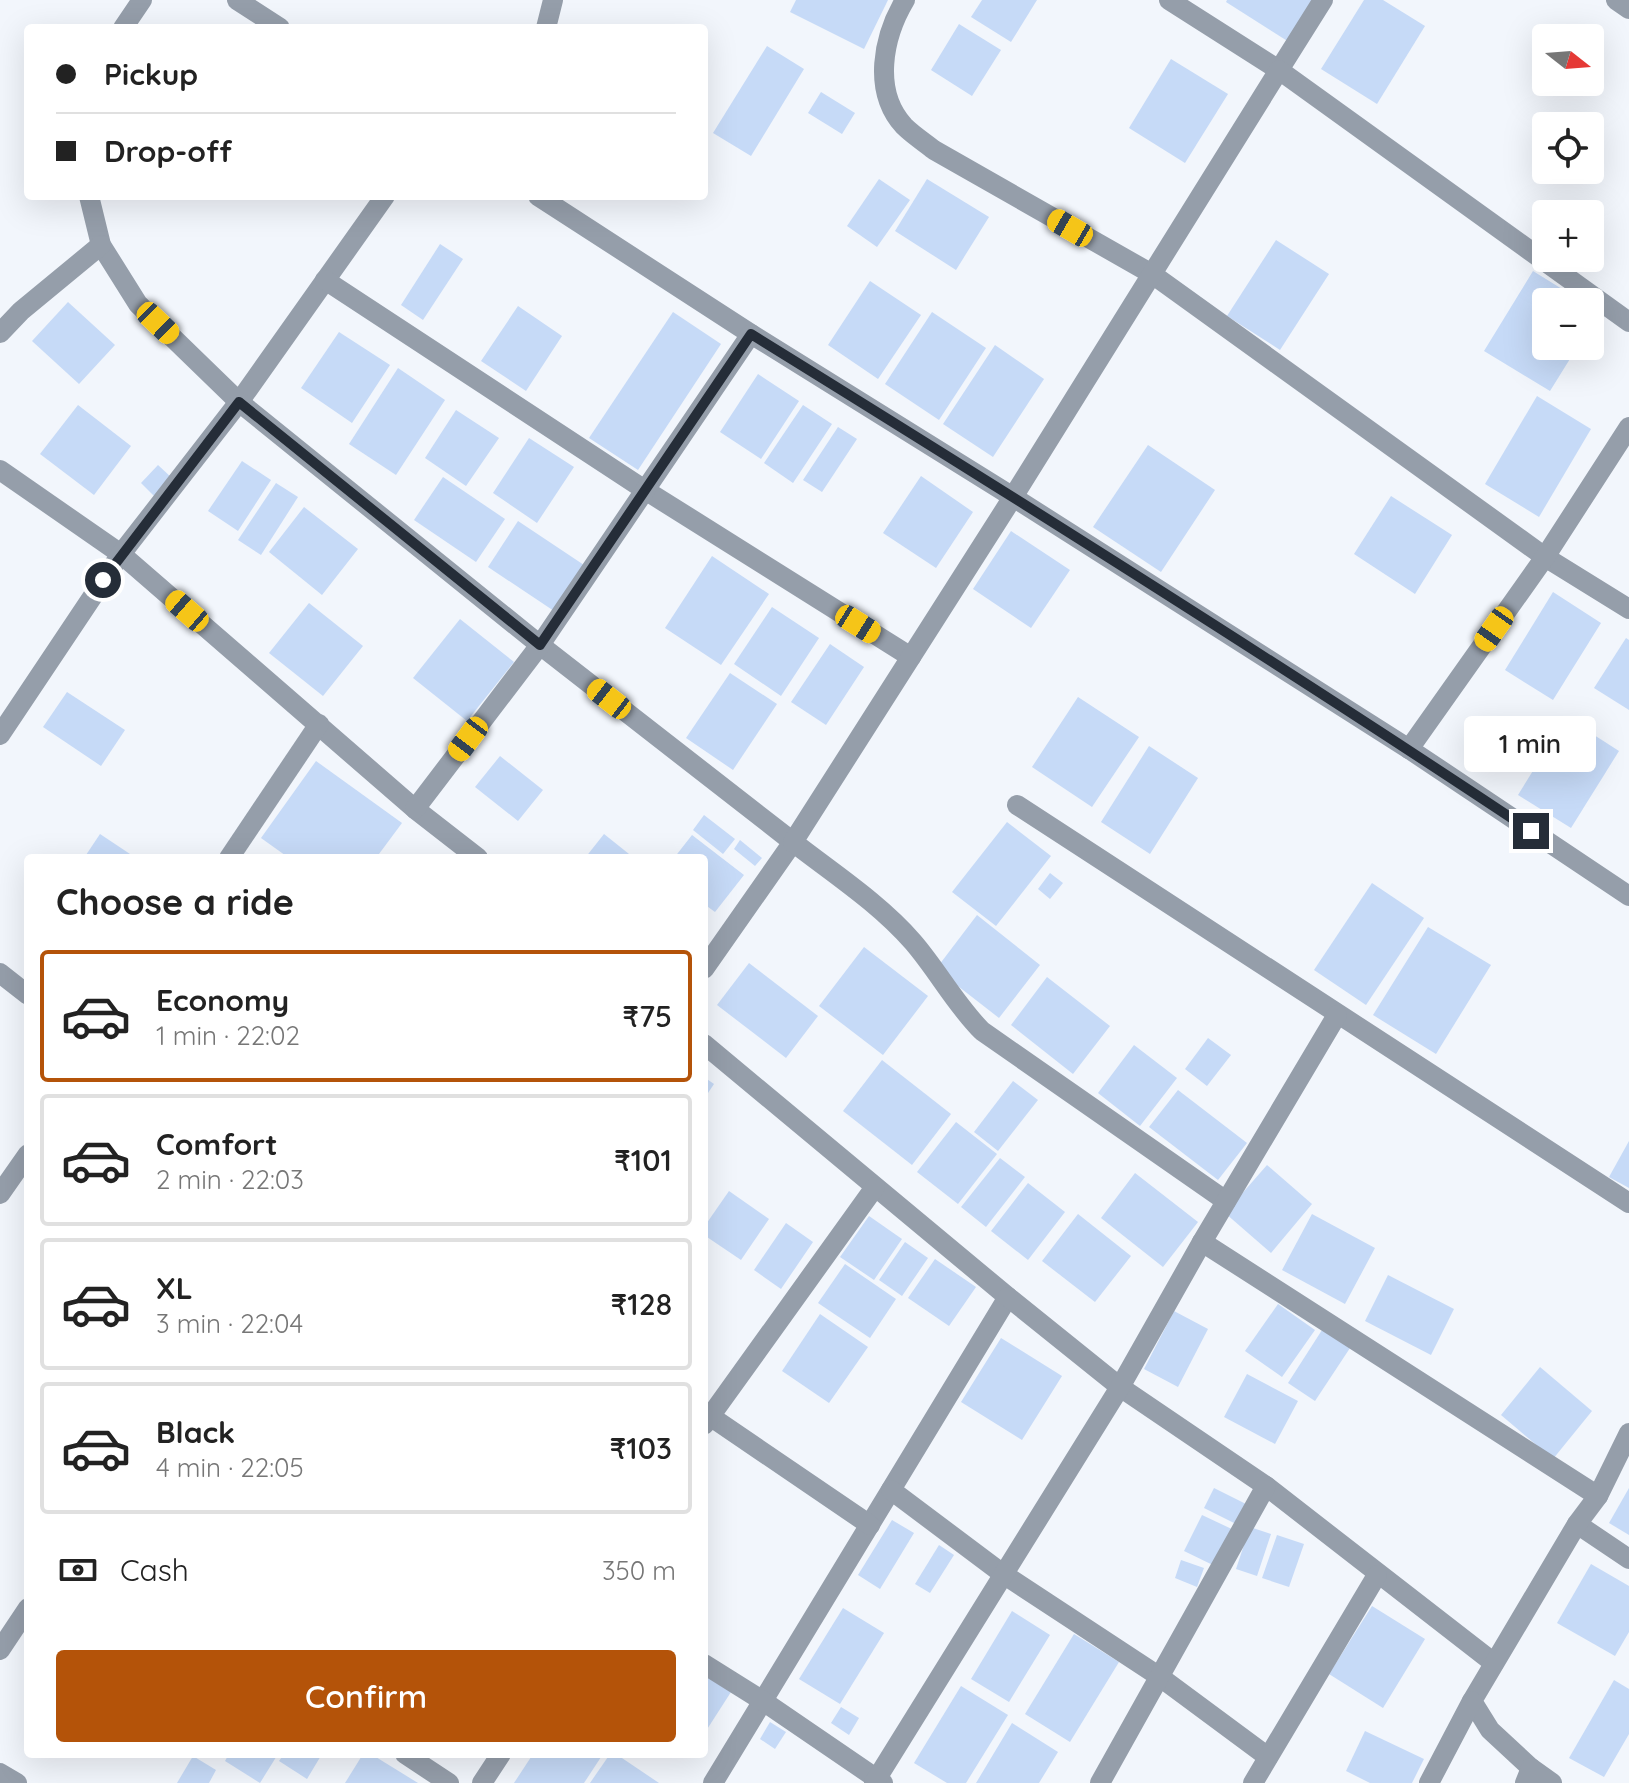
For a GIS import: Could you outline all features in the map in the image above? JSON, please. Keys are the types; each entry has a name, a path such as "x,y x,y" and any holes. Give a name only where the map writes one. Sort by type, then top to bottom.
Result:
{"street":[{"path":"126,24 142,0"},
{"path":"237,0 274,24"},
{"path":"547,24 553,0"},
{"path":"905,0 897,14 883,63 886,97 903,125 934,150 1152,274 1545,557 1629,609"},
{"path":"1169,0 1279,70 1629,322"},
{"path":"708,963 793,842 1013,497 1323,0"},
{"path":"1616,0 1629,9"},
{"path":"90,200 101,245 138,304 239,402 540,645 887,915 915,945 962,1011 982,1031 1226,1201"},
{"path":"0,735 121,554 239,402 382,200"},
{"path":"544,200 1409,749 1629,896"},
{"path":"0,333 21,311 101,245"},
{"path":"325,280 645,490 911,657"},
{"path":"415,809 540,645 751,334"},
{"path":"1409,749 1545,557 1629,427"},
{"path":"0,470 121,554 415,809 473,854"},
{"path":"232,854 319,724"},
{"path":"1017,805 1629,1203"},
{"path":"0,973 24,992"},
{"path":"708,1667 878,1782 1120,1387 1337,1015"},
{"path":"708,1047 1120,1387 1266,1486 1494,1663"},
{"path":"0,1194 24,1160"},
{"path":"708,1414 875,1187"},
{"path":"1202,1242 1598,1496"},
{"path":"713,1783 1008,1297"},
{"path":"708,1418 870,1525"},
{"path":"1429,1783 1494,1663 1577,1524 1598,1496 1629,1433"},
{"path":"1100,1783 1266,1486"},
{"path":"891,1490 1003,1574 1160,1677 1268,1757"},
{"path":"1577,1524 1629,1559"},
{"path":"1253,1783 1377,1575"},
{"path":"0,1650 24,1614"},
{"path":"1472,1701 1490,1730 1528,1776 1552,1783"},
{"path":"411,1758 449,1783"},
{"path":"482,1783 498,1758"},
{"path":"0,1773 17,1783"}],"building":[{"path":"796,0 888,0 864,49 790,12"},
{"path":"982,0 1037,0 1011,42 971,17"},
{"path":"1227,0 1315,0 1289,42"},
{"path":"1364,0 1383,0 1425,26 1377,104 1321,69"},
{"path":"959,24 1001,50 972,96 931,70"},
{"path":"767,46 804,69 751,156 713,133"},
{"path":"1171,59 1228,94 1185,163 1129,128"},
{"path":"821,92 855,113 842,134 808,113"},
{"path":"879,179 910,200 877,247 847,226"},
{"path":"927,179 989,217 956,270 895,231"},
{"path":"1276,240 1329,274 1280,350 1227,316"},
{"path":"440,244 463,259 423,320 401,305"},
{"path":"1532,272 1560,288 1532,288 1532,360 1569,360 1550,391 1484,351"},
{"path":"870,281 921,315 878,379 828,345"},
{"path":"68,302 115,345 79,384 32,341"},
{"path":"518,306 562,336 526,391 481,361"},
{"path":"673,312 721,344 638,470 589,438"},
{"path":"932,312 986,348 939,420 885,384"},
{"path":"339,332 390,365 352,423 301,388"},
{"path":"995,345 1044,379 993,457 943,424"},
{"path":"398,368 445,400 396,475 349,444"},
{"path":"758,374 799,401 761,459 720,432"},
{"path":"1537,396 1591,429 1539,517 1485,484"},
{"path":"78,405 131,446 94,495 40,454"},
{"path":"803,405 832,424 793,483 764,463"},
{"path":"456,410 499,438 466,486 425,458"},
{"path":"838,427 857,439 822,492 803,480"},
{"path":"529,438 574,467 537,523 493,493"},
{"path":"1148,445 1215,490 1161,572 1093,527"},
{"path":"242,461 271,480 238,531 208,511"},
{"path":"158,465 172,478 155,497 141,483"},
{"path":"921,476 973,512 936,568 883,533"},
{"path":"443,477 505,519 476,562 414,520"},
{"path":"276,483 298,497 261,555 238,540"},
{"path":"1391,496 1452,535 1415,594 1354,554"},
{"path":"304,507 358,549 322,595 269,552"},
{"path":"518,521 584,565 554,611 488,567"},
{"path":"1011,531 1070,570 1031,628 973,589"},
{"path":"712,556 769,594 721,665 665,628"},
{"path":"1553,592 1601,623 1553,700 1505,670"},
{"path":"309,603 363,646 323,696 269,653"},
{"path":"772,607 819,638 781,696 734,664"},
{"path":"460,619 514,662 467,721 413,678"},
{"path":"1626,638 1629,640 1629,710 1594,688"},
{"path":"830,644 864,667 826,725 791,702"},
{"path":"730,673 777,704 733,770 686,738"},
{"path":"67,692 125,730 101,766 43,727"},
{"path":"1078,697 1139,737 1092,807 1032,767"},
{"path":"1566,717 1619,751 1571,828 1518,795"},
{"path":"1149,746 1198,778 1150,854 1101,822"},
{"path":"500,756 543,790 518,821 475,787"},
{"path":"316,761 402,823 379,854 283,854 261,838"},
{"path":"704,815 735,839 723,854 693,830"},
{"path":"1007,822 1051,856 996,926 952,892"},
{"path":"100,834 130,854 87,854"},
{"path":"604,834 629,854 588,854"},
{"path":"692,835 744,875 715,912 708,907 708,854 677,854"},
{"path":"740,840 762,858 755,866 734,849"},
{"path":"1050,873 1063,883 1050,899 1038,889"},
{"path":"1372,883 1424,918 1366,1005 1314,970"},
{"path":"977,915 1040,965 999,1018 936,969"},
{"path":"1428,927 1491,965 1436,1054 1373,1015"},
{"path":"864,947 928,996 883,1055 819,1006"},
{"path":"749,963 818,1016 786,1058 717,1005"},
{"path":"1047,977 1110,1026 1073,1074 1011,1025"},
{"path":"1208,1038 1231,1055 1207,1086 1185,1069"},
{"path":"1134,1045 1177,1078 1140,1126 1098,1093"},
{"path":"882,1060 951,1114 912,1165 843,1111"},
{"path":"1013,1081 1038,1100 998,1151 974,1132"},
{"path":"1178,1090 1247,1143 1218,1180 1149,1127"},
{"path":"956,1122 997,1154 958,1204 917,1172"},
{"path":"1629,1141 1629,1188 1609,1177"},
{"path":"1000,1158 1025,1177 986,1227 961,1207"},
{"path":"1267,1165 1312,1204 1271,1253 1225,1213"},
{"path":"1135,1173 1198,1222 1163,1267 1101,1218"},
{"path":"1028,1183 1065,1212 1028,1260 991,1231"},
{"path":"729,1191 769,1219 741,1260 708,1238 708,1221"},
{"path":"1078,1214 1131,1256 1095,1302 1042,1261"},
{"path":"1312,1214 1375,1248 1345,1304 1282,1270"},
{"path":"869,1216 902,1239 874,1280 840,1257"},
{"path":"786,1223 813,1242 781,1289 754,1270"},
{"path":"905,1242 928,1258 902,1296 879,1280"},
{"path":"935,1259 976,1287 949,1326 908,1298"},
{"path":"845,1264 896,1299 870,1338 818,1303"},
{"path":"1388,1275 1454,1309 1431,1355 1365,1321"},
{"path":"1278,1304 1315,1330 1282,1377 1245,1351"},
{"path":"1174,1311 1208,1329 1178,1387 1144,1369"},
{"path":"820,1314 868,1347 829,1403 782,1371"},
{"path":"1322,1330 1350,1348 1315,1401 1288,1383"},
{"path":"1001,1338 1062,1376 1022,1440 961,1402"},
{"path":"1540,1367 1592,1411 1553,1459 1501,1415"},
{"path":"1247,1374 1298,1401 1275,1444 1224,1417"},
{"path":"1214,1488 1248,1505 1238,1525 1204,1508"},
{"path":"1629,1488 1629,1535 1609,1523"},
{"path":"1202,1515 1236,1531 1219,1568 1184,1551"},
{"path":"892,1520 914,1533 880,1589 858,1575"},
{"path":"1250,1527 1271,1534 1257,1576 1236,1569"},
{"path":"1277,1535 1304,1544 1289,1587 1262,1578"},
{"path":"939,1545 954,1555 930,1593 915,1584"},
{"path":"1181,1560 1204,1568 1197,1587 1175,1578"},
{"path":"1591,1564 1629,1586 1629,1632 1615,1656 1557,1623"},
{"path":"1372,1606 1425,1639 1383,1708 1329,1674"},
{"path":"843,1608 884,1633 840,1704 799,1679"},
{"path":"1012,1611 1050,1635 1009,1702 971,1679"},
{"path":"1074,1634 1119,1662 1070,1742 1025,1714"},
{"path":"708,1678 731,1692 708,1728"},
{"path":"1614,1680 1629,1689 1629,1734 1604,1777 1569,1758"},
{"path":"961,1686 1008,1715 966,1783 947,1783 914,1763"},
{"path":"841,1707 859,1718 849,1735 831,1723"},
{"path":"770,1722 786,1732 775,1749 760,1739"},
{"path":"1012,1723 1058,1752 1039,1783 976,1783"},
{"path":"1365,1731 1424,1759 1412,1783 1370,1783 1346,1771"},
{"path":"192,1758 216,1770 209,1783 177,1783"},
{"path":"227,1758 276,1758 260,1783 225,1761"},
{"path":"281,1758 320,1758 307,1779 279,1761"},
{"path":"361,1758 377,1758 418,1783 345,1783"},
{"path":"530,1758 600,1758 584,1783 514,1783"},
{"path":"607,1758 622,1758 659,1783 590,1783"}],"route":[{"path":"103,580 239,402 540,645 751,334 1040,513 1383,732 1531,831"}]}
